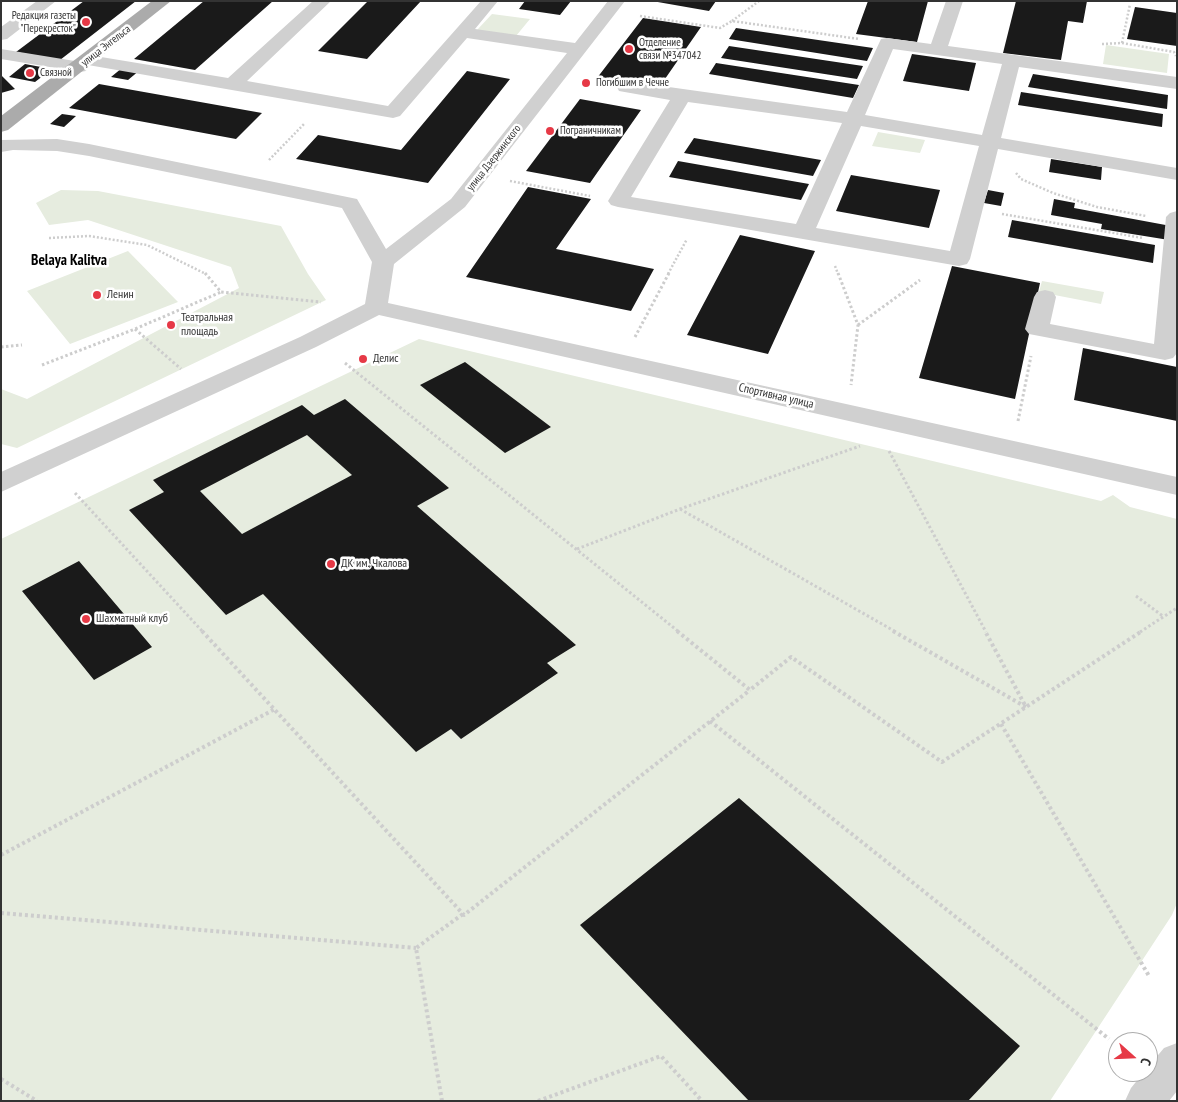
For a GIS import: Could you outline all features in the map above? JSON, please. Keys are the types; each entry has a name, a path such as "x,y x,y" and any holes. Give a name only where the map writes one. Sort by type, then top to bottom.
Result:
{"main road":[{"name":"улица Энгельса","path":"1,126 84,64 163,1"}],"street":[{"path":"1,35 48,1"},
{"path":"233,84 323,1"},
{"path":"1,54 233,84 393,112 490,1"},
{"name":"улица Дзержинского","path":"383,262 458,203 617,1"},
{"path":"938,50 955,1"},
{"path":"463,32 579,49"},
{"path":"813,234 854,119 887,43 1177,83"},
{"path":"682,96 618,201 959,260 1012,60"},
{"path":"626,87 854,119 990,144 1177,174"},
{"path":"1,146 22,144 73,147 350,203 383,262 376,307 308,342 1,483"},
{"path":"1045,297 1037,329 1165,353 1173,244 1177,216"},
{"name":"Спортивная улица","path":"376,307 1177,486"},
{"path":"1144,1101 1177,1061"}],"path":[{"path":"636,15 720,28 759,1"},
{"path":"1122,43 1130,4"},
{"path":"732,21 887,43"},
{"path":"1100,44 1122,43 1174,52 1177,58"},
{"path":"248,182 327,101"},
{"path":"990,144 1021,180 1053,193 1097,207 1148,216"},
{"path":"507,181 618,201"},
{"path":"973,209 1173,244"},
{"path":"634,338 699,216"},
{"path":"813,234 858,325 850,394"},
{"path":"49,238 89,236 147,245 205,272 221,292"},
{"path":"858,325 937,268 959,260"},
{"path":"42,365 135,329 221,292 322,302"},
{"path":"135,329 184,371"},
{"path":"1016,430 1037,329"},
{"path":"1,347 22,345"},
{"path":"345,363 750,690"},
{"path":"576,549 680,509 864,444"},
{"path":"887,446 1026,707"},
{"path":"75,493 463,914"},
{"path":"680,509 1026,707"},
{"path":"1136,596 1164,617"},
{"path":"1,913 416,948 463,914 791,657 942,762 1177,608"},
{"path":"1,855 275,709"},
{"path":"710,721 1108,1038"},
{"path":"1001,724 1149,976"},
{"path":"416,948 442,1101"},
{"path":"538,1101 661,1056 702,1101"},
{"path":"1,1079 37,1101"}],"shaded area":[{"path":"492,14 530,19 516,36 477,30"},
{"path":"1106,45 1169,54 1167,73 1103,64"},
{"path":"878,132 925,140 920,153 872,146"},
{"path":"61,190 98,191 281,226 308,274 326,300 17,448 1,444 1,389 27,399 239,288 231,267 88,220 49,225 36,203"},
{"path":"128,251 178,302 70,344 27,291"},
{"path":"1042,281 1104,292 1101,304 1039,292"},
{"path":"419,339 1101,501 1113,495 1130,507 1177,519 1177,903 1172,915 1050,1101 1,1101 1,539"}],"building":[{"path":"84,1 136,1 60,60 16,52"},
{"path":"204,1 273,1 195,70 134,59"},
{"path":"368,1 421,1 367,59 318,51"},
{"path":"525,1 571,1 560,15 519,9"},
{"path":"652,1 716,1 709,11"},
{"path":"868,1 928,1 917,42 856,34"},
{"path":"1016,1 1087,1 1083,23 1068,21 1061,60 1003,53"},
{"path":"1135,7 1177,13 1177,46 1127,39"},
{"path":"643,18 701,27 658,89 597,78"},
{"path":"736,28 873,48 867,61 729,39"},
{"path":"729,46 863,66 857,79 721,58"},
{"path":"912,54 976,63 969,91 903,81"},
{"path":"716,63 859,85 853,98 709,74"},
{"name":"Связной","path":"25,64 52,69 35,82 9,77"},
{"path":"122,68 140,70 128,80 111,77"},
{"path":"467,71 510,79 428,183 296,159 318,135 401,150"},
{"path":"1033,74 1168,95 1167,109 1028,87"},
{"path":"1,75 15,89 1,93"},
{"path":"99,84 262,113 236,139 69,108"},
{"path":"1021,92 1163,114 1162,127 1018,105"},
{"path":"580,99 641,110 590,183 526,171"},
{"path":"62,114 76,116 64,127 50,124"},
{"path":"694,138 821,160 813,176 684,153"},
{"path":"1051,159 1102,167 1101,180 1049,172"},
{"path":"678,161 809,184 801,200 669,177"},
{"path":"851,175 940,190 929,228 836,211"},
{"path":"528,187 591,199 556,249 654,269 631,311 466,277"},
{"path":"988,190 1004,193 1001,206 984,203"},
{"path":"1054,199 1075,203 1074,208 1171,226 1169,240 1101,229 1102,224 1051,215"},
{"path":"1012,220 1155,245 1153,263 1008,237"},
{"path":"740,235 815,251 768,354 687,335"},
{"path":"952,266 1040,283 1015,399 919,378"},
{"path":"1083,348 1177,367 1177,421 1074,400"},
{"path":"465,362 551,427 505,453 420,385"},
{"name":"ДК им. Чкалова","path":"345,399 449,488 417,506 576,645 547,663 558,673 461,739 451,729 416,752 263,594 226,615 129,510 164,492 153,480 302,405 314,415","holes":["307,435 352,475 242,534 200,491"]},
{"name":"Шахматный клуб","path":"79,561 152,647 94,680 22,591"},
{"path":"739,798 1020,1046 968,1101 749,1101 580,925"}],"place":[{"name":"Редакция газеты \"Перекресток\"","path":"86,22"},
{"name":"Отделение связи №347042","path":"629,49"},
{"name":"Связной","path":"30,73"},
{"name":"Погибшим в Чечне","path":"586,83"},
{"name":"Пограничникам","path":"550,131"},
{"name":"Ленин","path":"97,295"},
{"name":"Театральная площадь","path":"171,325"},
{"name":"Делис","path":"363,359"},
{"name":"ДК им. Чкалова","path":"331,564"},
{"name":"Шахматный клуб","path":"86,619"}],"district":[{"name":"Belaya Kalitva","path":"69,261"}]}
